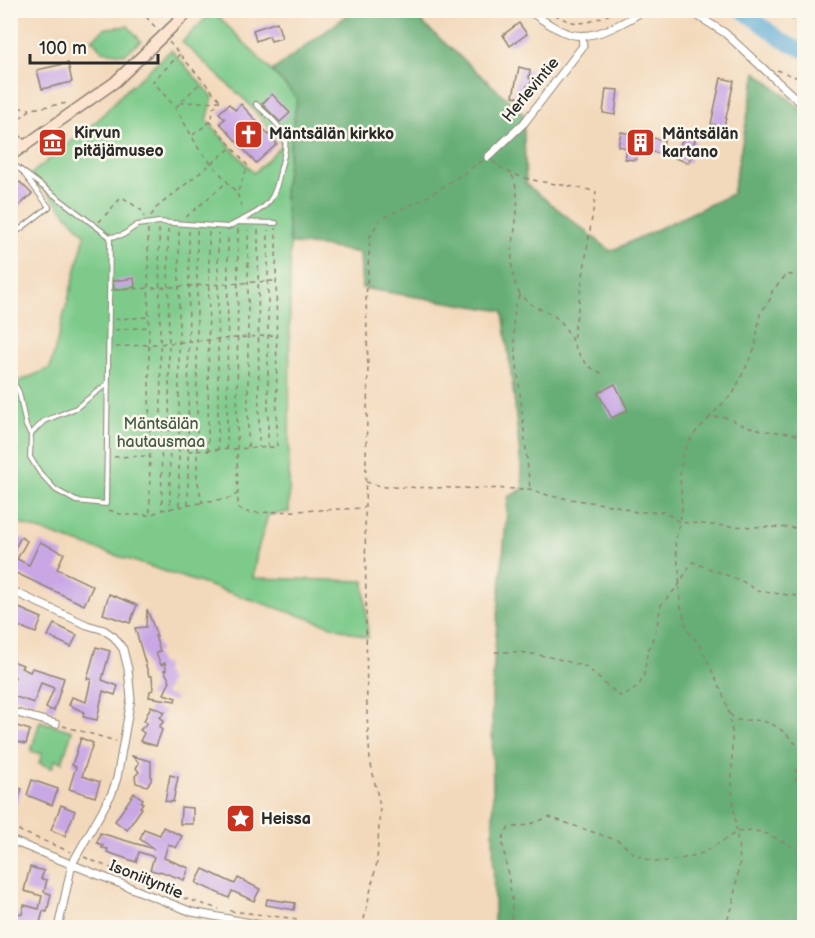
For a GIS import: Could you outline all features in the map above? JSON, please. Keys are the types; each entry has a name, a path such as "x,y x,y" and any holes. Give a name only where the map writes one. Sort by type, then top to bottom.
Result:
{"main road":[{"path":"10,156 96,97 190,10"},
{"path":"10,134 24,147"}],"street":[{"path":"528,10 555,27 570,34 582,36 603,32 645,10"},
{"path":"680,10 695,15 725,33 804,106"},
{"name":"Herlevintie","path":"488,157 524,123 542,102 583,46 582,36"},
{"path":"10,590 73,619 104,630 114,637 123,649 128,669 131,699 117,778 112,793 72,864 58,927"},
{"path":"10,711 56,724"},
{"name":"Isoniityntie","path":"10,840 192,912 277,927"}],"lane":[{"path":"10,162 110,237 123,236 137,225 147,223 168,222 228,227 256,213 269,203 276,192 285,139 276,123 256,104"},
{"path":"10,237 49,207 19,169"},
{"path":"238,222 276,223"},
{"path":"10,376 19,392 26,426 31,435 30,456 40,474 56,490 76,501 106,504 110,237"},
{"path":"31,435 44,422 76,408 107,384"}],"path":[{"path":"140,10 220,101"},
{"path":"548,10 568,22 584,24 620,10"},
{"path":"784,10 796,23 804,26"},
{"path":"180,54 153,81 176,107 212,165 237,193 243,211 238,222 238,508 250,513 365,507"},
{"path":"777,70 804,80"},
{"path":"176,107 203,80"},
{"path":"180,103 220,101"},
{"path":"192,136 212,120 213,108 220,101"},
{"path":"10,107 31,109 68,103"},
{"path":"10,127 31,109"},
{"path":"210,122 248,166 237,193"},
{"path":"147,223 156,208 232,147"},
{"path":"362,927 377,862 380,806 370,760 365,482 368,369 366,299 370,237 380,219 424,199 467,173 488,157 512,175 596,192 573,340"},
{"path":"512,175 517,200 512,253 514,280 526,300 555,315 567,329 588,366 604,375"},
{"path":"179,506 179,224 226,182"},
{"path":"96,226 122,197 141,210 147,223 150,514"},
{"path":"159,222 162,510"},
{"path":"168,222 170,510"},
{"path":"248,223 248,449"},
{"path":"258,223 259,448"},
{"path":"268,223 268,447"},
{"path":"188,451 208,452 277,447 276,223"},
{"path":"188,505 189,224"},
{"path":"197,224 197,478 202,502"},
{"path":"208,225 208,452"},
{"path":"218,226 218,451"},
{"path":"227,450 228,227"},
{"path":"804,280 787,274 772,291 771,298 760,314 755,348 734,392 694,434 683,452 680,474 682,509 675,543 680,603 687,629 701,647 730,715 736,720 760,721 780,729 804,753"},
{"path":"109,290 276,281"},
{"path":"521,294 516,301 513,326 530,489"},
{"path":"108,320 148,317"},
{"path":"108,330 148,327"},
{"path":"108,347 276,334"},
{"path":"708,419 722,416 746,426 804,438"},
{"path":"107,458 149,456"},
{"path":"365,482 385,487 530,489 550,496 617,506 636,512 665,512 679,522 724,526 804,528"},
{"path":"106,504 108,510 123,515 150,514 179,506 231,498 238,492"},
{"path":"495,652 521,652 587,667 622,697 638,687 644,676 647,654 656,630 661,605 678,586 692,562 742,580 757,591 804,597"},
{"path":"724,927 732,908 740,861 732,791 732,741 728,709"},
{"path":"56,724 124,743"},
{"path":"804,762 796,771 796,782 804,793"},
{"path":"511,927 512,900 501,840 508,828 528,825 549,817 619,841 636,855 655,862 677,860 703,853 737,832 751,830 768,834 804,853"},
{"path":"10,827 180,897 223,910 290,918 312,925 328,923 356,927"}],"green space":[{"name":"Mäntsälän hautausmaa","path":"213,11 297,97 284,192 290,244 289,512 268,515 257,552 253,578 364,581 368,638 11,521 11,385 50,368 85,235 31,174 100,118 121,95 171,50 213,97 207,121 254,173 282,145 246,101 182,42"},
{"path":"353,11 409,11 523,113 526,184 611,251 732,194 756,72 804,111 804,927 494,927 493,671 508,497 523,489 503,311 362,288 360,253 321,246 290,244 284,192 297,98 272,71"},
{"path":"128,26 141,41 125,54 102,51 92,39 106,28"},
{"path":"40,721 72,731 62,762 55,760 52,768 39,763 42,754 31,751"}],"building":[{"path":"277,22 282,38 271,41 269,36 256,41 253,30"},
{"path":"519,23 527,34 510,46 503,35"},
{"path":"68,63 72,82 42,89 37,70"},
{"path":"519,67 530,70 529,78 532,79 530,87 527,86 525,99 513,96"},
{"path":"721,78 734,81 724,127 711,124"},
{"path":"606,89 618,90 615,115 603,113"},
{"path":"272,94 290,113 280,122 262,104"},
{"name":"Mäntsälän kirkko","path":"229,104 235,110 241,104 277,144 256,163 220,123 225,119 219,113"},
{"name":"Mäntsälän kartano","path":"621,132 664,140 663,154 638,149 636,160 625,159 627,148 618,146"},
{"path":"684,136 695,140 689,163 675,158"},
{"path":"20,182 32,194 10,214 10,191"},
{"path":"134,278 135,287 114,290 113,281"},
{"path":"615,384 628,410 612,418 598,393"},
{"path":"21,537 27,541 17,559 29,565 40,542 64,553 57,569 93,586 84,605 16,573 10,582 10,543 16,546"},
{"path":"109,594 137,605 130,623 103,614"},
{"path":"19,608 42,618 36,633 13,624"},
{"path":"147,609 157,636 155,636 160,651 156,653 161,665 165,663 166,670 164,670 170,681 164,694 176,698 175,701 149,697 150,691 153,690 152,676 149,676 135,628 146,627"},
{"path":"54,624 77,635 71,647 48,636"},
{"path":"96,647 110,651 102,680 118,686 115,695 103,691 97,720 83,717 84,712 69,705 72,697 86,702 91,679 87,679"},
{"path":"10,660 23,665 21,668 30,672 32,668 64,678 54,711 46,708 54,688 41,683 34,703 10,695 15,677 10,676"},
{"path":"151,706 165,712 160,717 164,721 159,727 162,730 156,746 140,741 144,733 140,730 147,723 144,721"},
{"path":"10,724 30,730 26,744 10,740"},
{"path":"81,738 93,743 82,776 100,782 95,797 69,789 76,767 72,765"},
{"path":"132,756 151,761 151,781 147,786 136,783 135,776 139,772 136,768 139,763"},
{"path":"170,775 178,777 173,802 165,801"},
{"path":"32,780 58,789 52,805 27,795"},
{"path":"10,785 22,789 11,817 10,817"},
{"path":"134,793 143,799 141,802 143,803 127,830 115,821"},
{"path":"61,805 75,811 65,836 51,830"},
{"path":"181,807 193,808 193,824 180,824"},
{"path":"163,827 182,836 176,848 168,844 164,858 189,868 184,880 160,871 150,870 154,857 139,852 136,862 107,852 108,849 102,848 103,845 97,843 100,833 154,849 140,839 144,829 160,835"},
{"path":"30,867 44,871 41,879 47,880 44,892 51,894 47,912 43,911 39,927 33,925 33,927 18,927 19,923 14,922 17,913 22,914 24,905 39,909 42,896 24,891"},
{"path":"203,869 235,884 238,878 260,889 254,901 232,891 229,898 196,883"},
{"path":"267,899 295,903 294,910 266,905"}],"waterway":[{"path":"741,10 785,42 804,51"}],"place":[{"name":"Mäntsälän kirkko","path":"248,134"},
{"name":"Kirvun pitäjämuseo","path":"53,142"},
{"name":"Mäntsälän kartano","path":"641,143"},
{"name":"Heissa","path":"240,819"}]}
